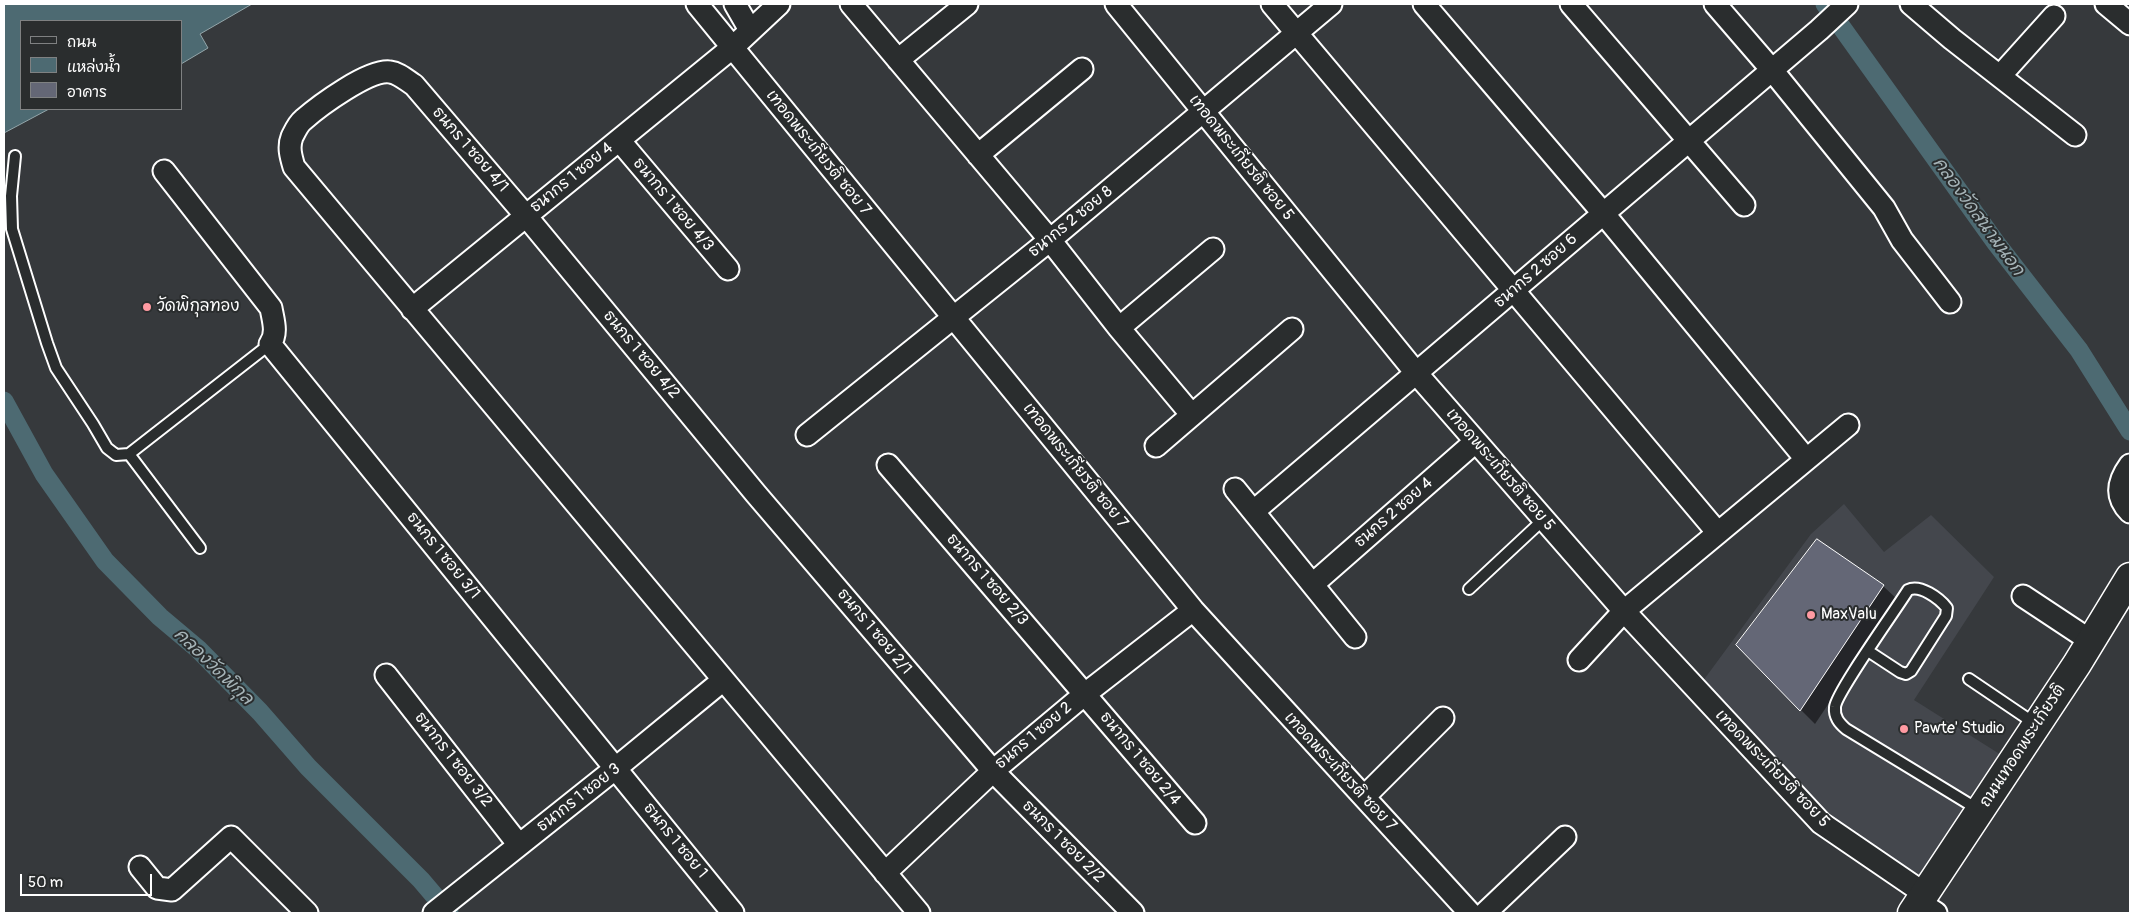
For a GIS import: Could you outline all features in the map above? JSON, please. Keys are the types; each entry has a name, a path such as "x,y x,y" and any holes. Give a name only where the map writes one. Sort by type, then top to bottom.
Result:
{"main road":[{"name":"ถนนเทอดพระเกียรติ","path":"1923,906 1980,811 2091,641 2130,577"}],"street":[{"name":"เทอดพระเกียรติ ซอย 7","path":"697,4 952,318 1193,610 1470,913"},
{"path":"736,4 750,30"},
{"name":"ธนากร 1 ซอย 4","path":"412,309 733,47 779,4"},
{"path":"850,4 1050,240 1119,328 1191,414"},
{"path":"898,60 967,4"},
{"name":"เทอดพระเกียรติ ซอย 5","path":"1116,4 1416,374 1624,611 1821,823 1923,906"},
{"path":"1272,4 1718,533"},
{"name":"ธนากร 2 ซอย 8","path":"807,434 1050,240 1331,4"},
{"path":"1424,4 1603,213 1806,459"},
{"path":"1571,4 1687,142 1744,206"},
{"path":"1715,4 1772,70 1884,208 1902,240 1950,302"},
{"path":"1912,4 2075,135"},
{"path":"2106,4 2130,24"},
{"name":"ธนากร 2 ซอย 6","path":"1254,512 1846,5"},
{"path":"2000,76 2054,16"},
{"path":"978,155 1082,69"},
{"name":"ธนกร 1 ซอย 4/1","path":"526,216 414,85 400,75 390,72 375,73 360,80 301,121 291,138 290,153 294,167 722,681 919,913"},
{"name":"ธนากร 1 ซอย 4/3","path":"619,140 728,269"},
{"path":"164,171 271,308 274,328 273,339 270,344"},
{"name":"ธนกร 1 ซอย 4/2","path":"526,216 756,494"},
{"path":"1119,328 1213,249"},
{"path":"1156,446 1292,329"},
{"name":"ธนกร 1 ซอย 3/1","path":"270,344 616,768"},
{"path":"1579,660 1624,611 1848,424"},
{"name":"ธนกร 2 ซอย 4","path":"1313,584 1475,442"},
{"name":"ธนากร 1 ซอย 2/3","path":"888,465 1085,694"},
{"path":"2130,465 2121,477 2119,487 2121,497 2130,512"},
{"path":"1236,489 1355,637"},
{"name":"ธนกร 1 ซอย 2/1","path":"756,494 992,771"},
{"path":"2023,596 2091,641"},
{"name":"ธนกร 1 ซอย 2","path":"885,873 992,771 1085,694 1193,610"},
{"name":"ธนากร 1 ซอย 3/2","path":"386,675 519,845"},
{"name":"ธนากร 1 ซอย 3","path":"435,912 722,681"},
{"name":"ธนากร 1 ซอย 2/4","path":"1085,694 1195,824"},
{"path":"1364,798 1443,718"},
{"name":"ธนกร 1 ซอย 1","path":"616,768 732,913"},
{"name":"ธนกร 1 ซอย 2/2","path":"992,771 1132,913"},
{"path":"140,867 157,888 172,890 231,837 307,913"},
{"path":"1485,913 1565,837"}],"lane":[{"path":"15,156 11,196 12,229 56,368 107,448 116,455 129,454 270,344"},
{"path":"129,454 200,548"},
{"path":"1469,589 1543,520"},
{"path":"1868,651 1900,672 1906,674 1911,671 1946,616 1947,608 1944,603 1920,588 1908,590 1841,692 1834,706 1836,720 1846,729 1980,811"},
{"path":"1969,679 2037,724"}],"shaded area":[{"path":"1844,504 1884,552 1931,515 1994,577 1914,700 2006,758 1921,885 1823,820 1700,685 1811,534"}],"water":[{"path":"4,4 252,4 200,34 208,48 182,63 182,20 20,20 20,110 47,110 4,133"}],"building":[{"name":"MaxValu","path":"1817,539 1884,585 1800,711 1736,645"}],"waterway":[{"name":"คลองวัดสนามนอก","path":"1825,4 1996,243 2079,350 2130,431"},
{"name":"คลองวัดพิกุล","path":"4,401 44,474 105,561 160,617 198,649 260,712 308,767 421,880 449,913"}],"place":[{"name":"วัดพิกุลทอง","path":"147,307"},
{"name":"MaxValu","path":"1811,615"},
{"name":"Pawte' Studio","path":"1904,729"}]}
